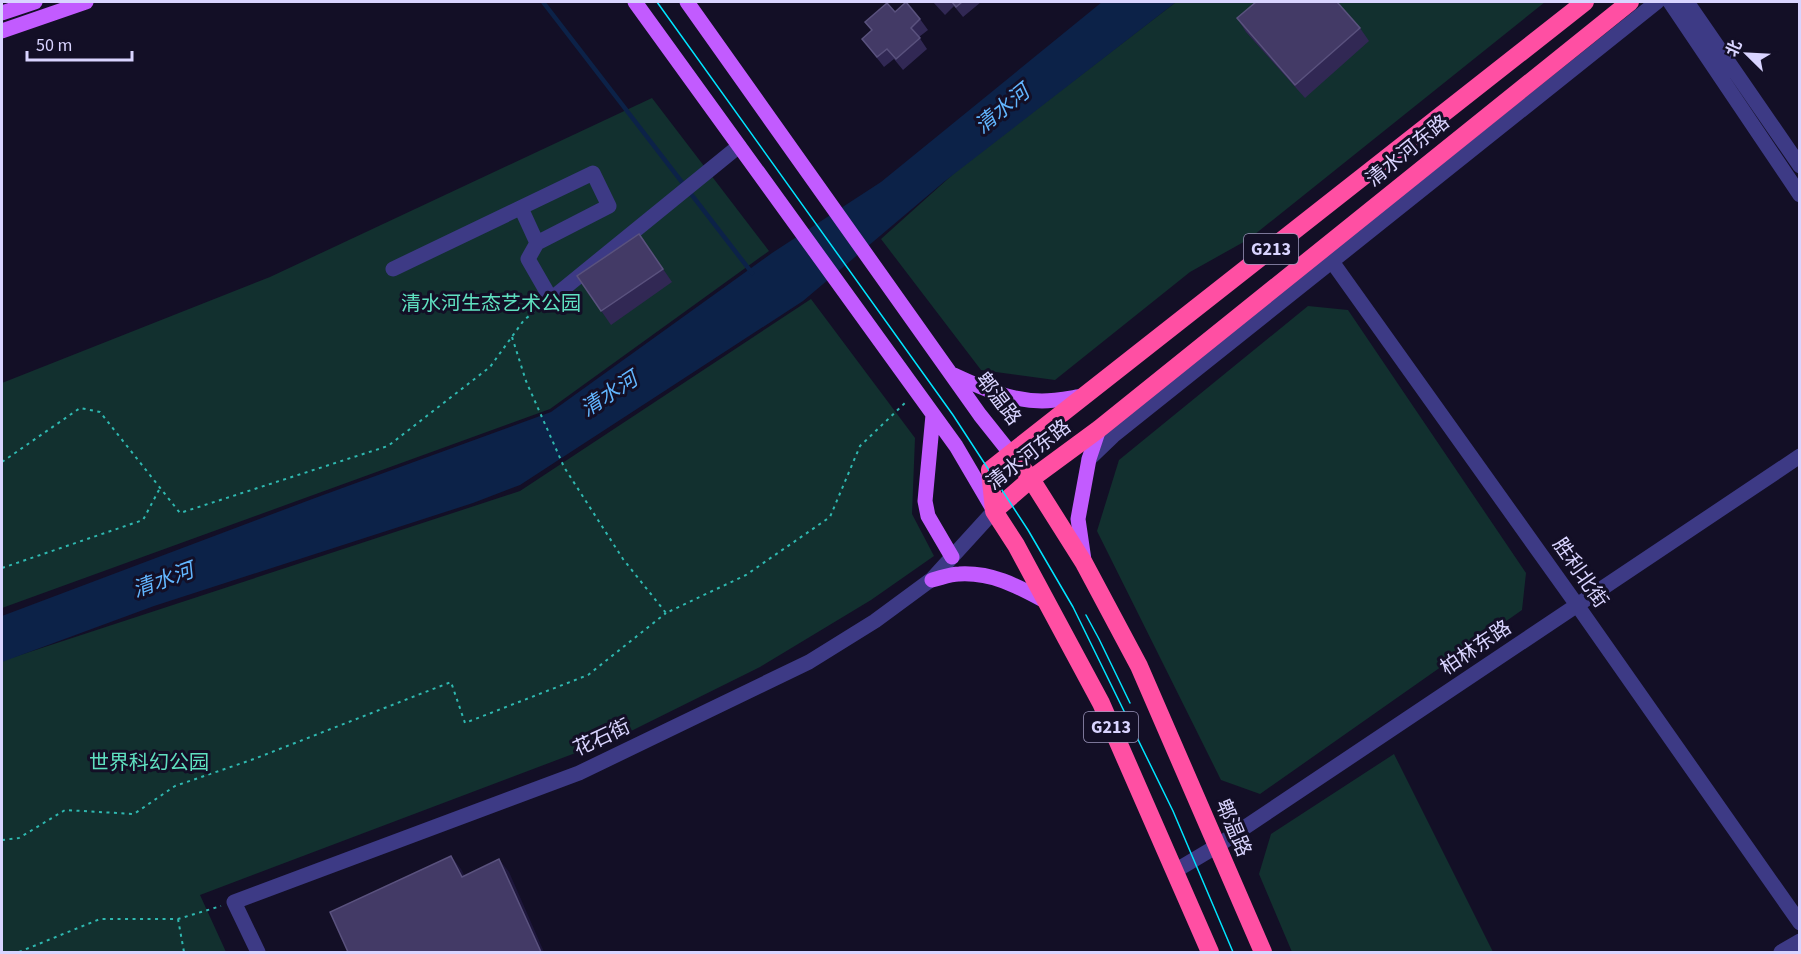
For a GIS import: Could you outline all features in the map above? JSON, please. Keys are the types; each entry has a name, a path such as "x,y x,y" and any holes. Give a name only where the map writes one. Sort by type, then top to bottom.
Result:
{"highway":[{"name":"清水河东路","path":"994,511 990,470 1585,2"},
{"name":"清水河东路","path":"994,511 1031,480 1327,255 1630,2"},
{"name":"郫温路","path":"1011,454 1031,480 1084,563 1139,666 1263,952"},
{"name":"G213","path":"994,511 1016,545 1101,702 1210,952"}],"main road":[{"path":"2,13 34,2"},
{"path":"2,31 86,2"},
{"path":"635,2 956,446 994,511"},
{"name":"郫温路","path":"687,2 1011,454"},
{"path":"951,373 986,390 1008,397 1042,401 1084,396"},
{"path":"933,415 925,501 928,516 952,557"},
{"path":"1084,563 1078,519 1089,459 1099,429"},
{"path":"932,580 958,574 978,574 1011,583 1047,602"}],"street":[{"path":"1089,459 1113,436 1327,255 1657,2"},
{"path":"1670,2 1800,195"},
{"path":"1687,2 1800,166"},
{"path":"393,269 593,173 609,206 537,243 528,259 551,299 739,146"},
{"path":"521,208 537,243"},
{"name":"胜利北街","path":"1327,255 1800,923"},
{"name":"柏林东路","path":"1174,870 1217,846 1800,456"},
{"name":"花石街","path":"234,902 579,772 808,663 875,621 932,580 994,511"},
{"path":"234,902 258,952"},
{"path":"1781,952 1800,941"}],"path":[{"path":"2,462 80,408 100,412 180,513 388,446 490,367 524,320 551,299"},
{"path":"512,337 526,381 564,466 623,559 666,613"},
{"path":"2,840 19,838 65,810 134,814 175,786 254,759 451,682 465,723 588,675 666,613 746,575 831,516 860,446 917,392"},
{"path":"2,568 143,520 160,488"},
{"path":"20,952 100,920 178,919 234,902"},
{"path":"178,919 184,952"}],"green space":[{"path":"1176,2 1545,2 1249,239 1190,272 1055,380 981,370 881,239 960,168"},
{"name":"清水河生态艺术公园","path":"652,98 769,251 550,409 2,608 2,383 270,277"},
{"name":"世界科幻公园","path":"811,299 915,438 912,514 934,556 871,600 760,667 623,735 200,895 226,952 2,952 2,661 520,491"},
{"path":"1308,306 1348,310 1526,573 1522,610 1260,794 1221,780 1097,531 1119,460"},
{"path":"1394,754 1493,952 1292,952 1259,874 1271,834"}],"water":[{"name":"清水河","path":"1102,2 1176,2 945,181 803,301 520,485 473,503 154,606 2,662 2,616 551,412 772,253 881,182"}],"building":[{"path":"906,2 920,19 911,28 920,38 896,59 887,49 877,57 862,39 872,30 865,22 887,3 895,12"},
{"path":"952,2 962,2 956,7"},
{"path":"1256,2 1337,2 1360,28 1295,85 1237,18"},
{"path":"639,234 663,269 601,311 577,276"},
{"path":"451,856 462,877 499,859 541,952 348,952 330,912"}],"waterway":[{"path":"543,2 752,273"}],"tram line":[{"path":"657,2 953,415 1028,530 1073,607 1173,811 1233,952"},
{"path":"1086,615 1130,703"}]}
